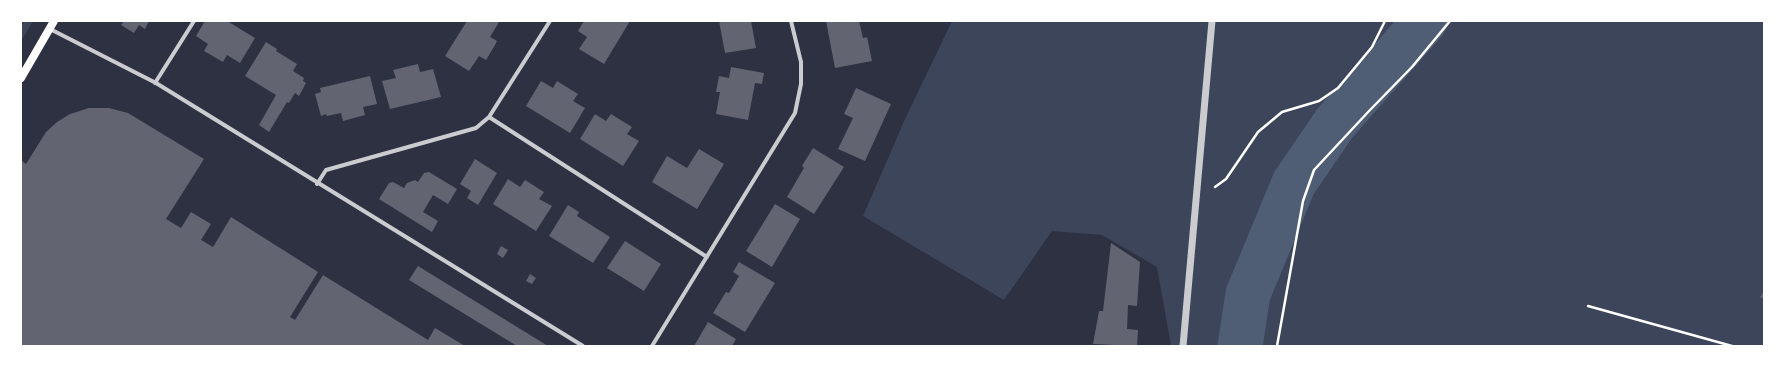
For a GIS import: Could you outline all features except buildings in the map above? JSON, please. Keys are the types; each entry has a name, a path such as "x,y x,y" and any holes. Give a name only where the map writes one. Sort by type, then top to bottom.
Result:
{"main road":[{"path":"21,78 54,21"}],"street":[{"path":"155,83 194,21"},
{"path":"316,184 326,170 476,128 490,117 550,21"},
{"path":"652,346 795,113 801,84 801,62 791,21"},
{"path":"1183,346 1212,21"},
{"path":"50,29 155,83 316,184 583,346"},
{"path":"490,117 707,257"}],"path":[{"path":"1196,201 1226,178 1258,132 1282,112 1319,101 1338,88 1372,46 1385,21"},
{"path":"1277,346 1303,202 1314,170 1412,67 1450,21"},
{"path":"1588,306 1732,346"}],"shaded area":[{"path":"24,21 33,21 21,41 21,27"},
{"path":"952,21 1764,21 1764,346 1171,346 1157,267 1102,235 1052,231 1004,300 863,216 905,119"}],"waterway":[{"path":"1240,346 1248,294 1294,183 1335,123 1425,21"}]}
